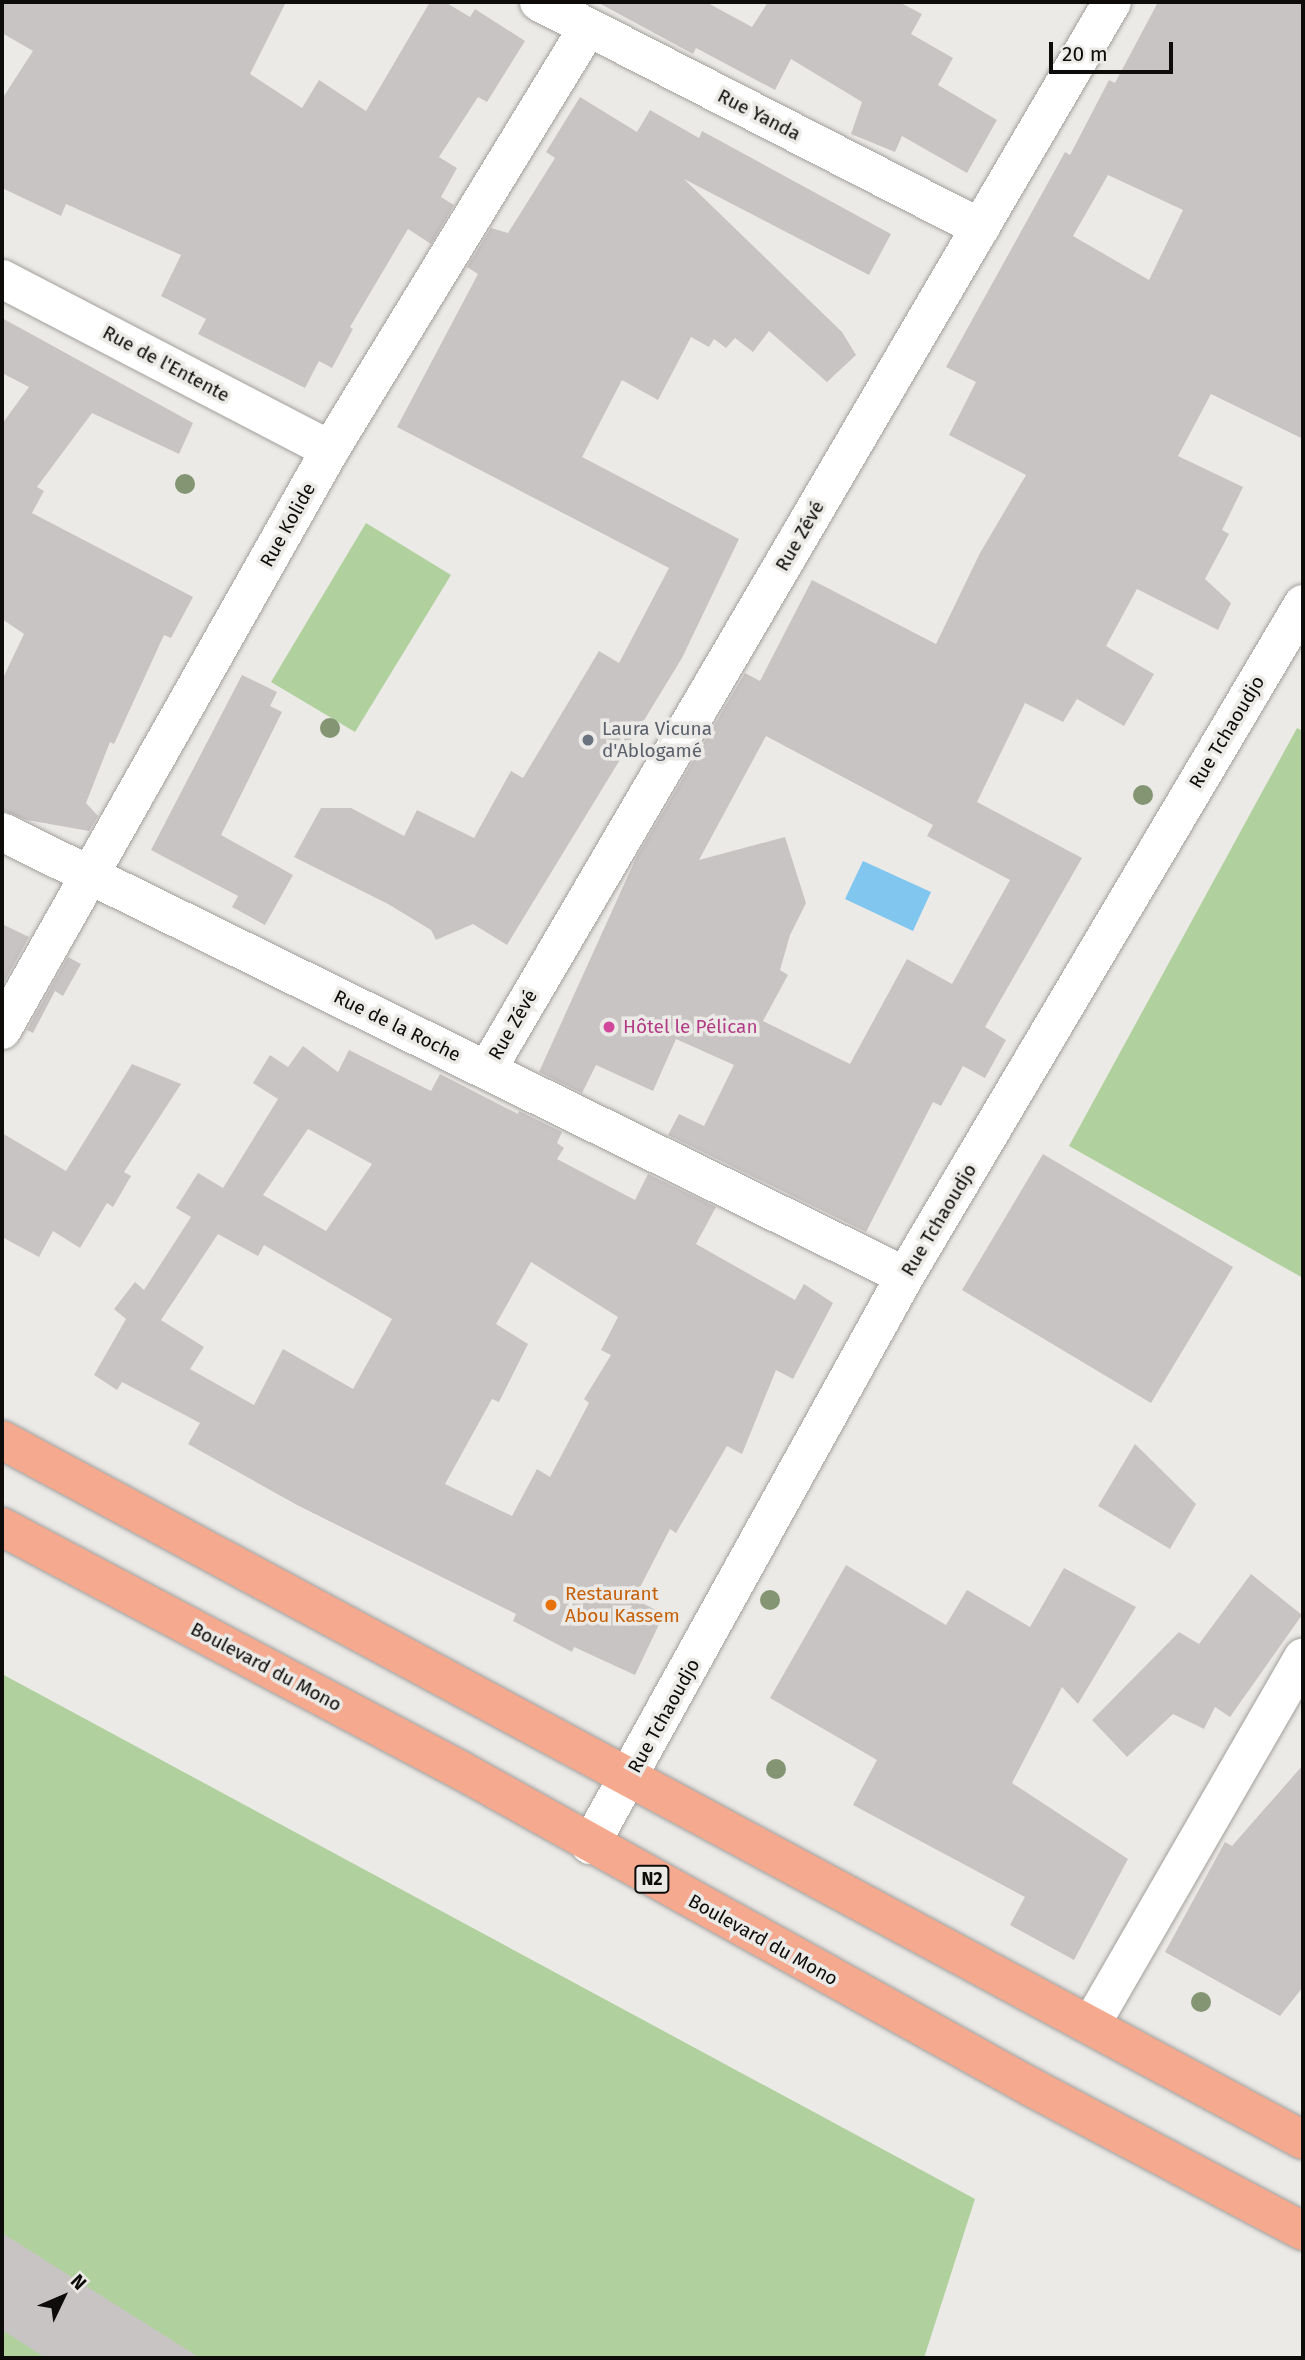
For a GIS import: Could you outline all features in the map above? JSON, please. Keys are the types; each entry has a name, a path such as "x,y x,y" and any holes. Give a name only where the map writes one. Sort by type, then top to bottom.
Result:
{"highway":[{"path":"2,1440 629,1779 1091,2023 1303,2140"},
{"name":"Boulevard du Mono","path":"2,1527 462,1771 590,1845 1303,2231"}],"street":[{"name":"Rue Yanda","path":"539,2 981,228"},
{"name":"Rue Zévé","path":"487,1070 1112,2"},
{"name":"Rue Kolide","path":"2,1030 330,450 588,28"},
{"name":"Rue de l'Entente","path":"2,279 330,450"},
{"name":"Rue Tchaoudjo","path":"590,1845 629,1779 905,1276 1303,604"},
{"name":"Rue de la Roche","path":"2,832 88,877 905,1276"},
{"path":"1091,2023 1303,1658"}],"green space":[{"path":"366,523 451,575 355,732 271,682"},
{"path":"1297,728 1303,731 1303,1278 1069,1146"},
{"path":"2,1674 975,2199 924,2358 2,2358"}],"water":[{"path":"863,861 931,892 913,931 845,899"}],"building":[{"path":"2,2 286,2 250,74 302,108 319,80 366,111 430,2 445,2 470,17 475,9 525,41 487,102 478,97 439,157 457,168 441,197 454,205 431,244 408,229 350,327 353,329 332,368 319,361 305,388 198,334 206,319 161,296 181,255 66,204 61,216 2,188 2,99 33,51 2,33"},
{"path":"597,2 706,2 752,27 768,2 899,2 922,14 911,34 953,58 938,85 997,120 967,173 902,136 895,152 851,134 862,102 791,59 775,90 696,48 693,54"},
{"path":"1158,2 1303,2 1303,439 1211,394 1178,456 1243,487 1222,530 1229,534 1205,579 1231,603 1218,630 1137,589 1106,646 1154,674 1124,726 1077,699 1063,722 1025,703 977,802 1082,858 985,1027 1006,1040 985,1078 963,1066 941,1106 933,1102 866,1232 668,1135 679,1114 704,1126 734,1065 676,1039 653,1091 596,1065 582,1093 539,1072 636,858 745,673 760,681 812,580 936,644 980,553 1026,475 949,435 976,382 946,367 1065,152 1070,155 1109,80 1115,83","holes":["1108,175 1183,210 1149,280 1073,236","766,736 933,825 927,836 1010,880 952,984 907,959 850,1064 763,1021 788,975 780,970 790,935 806,903 785,837 699,860"]},
{"path":"580,97 637,132 650,110 699,138 702,131 891,234 869,275 684,179 842,332 856,355 827,382 769,331 753,352 735,338 726,348 714,339 709,347 691,337 658,400 622,380 582,457 739,539 682,658 507,945 473,924 436,940 431,930 388,904 294,857 321,808 351,808 404,836 417,810 474,838 511,771 523,778 599,651 619,663 669,568 397,427 478,274 467,267 491,228 508,233 555,158 546,152"},
{"path":"2,318 193,423 179,454 92,413 37,487 44,491 32,513 193,597 171,638 164,635 114,744 110,742 86,803 98,816 89,831 27,820 2,810 2,680 24,634 2,619 2,424 29,387 2,373"},
{"path":"242,675 277,692 270,706 282,712 221,835 293,875 265,925 232,907 238,896 151,850"},
{"path":"2,924 29,937 2,986"},
{"path":"68,957 81,964 63,996 55,991 33,1033 27,1030"},
{"path":"303,1046 338,1072 349,1050 431,1091 440,1074 518,1114 519,1111 562,1132 557,1143 564,1148 557,1159 635,1200 648,1174 716,1207 696,1244 795,1300 804,1284 833,1303 793,1379 776,1370 742,1454 727,1446 676,1533 670,1529 634,1599 664,1614 635,1675 574,1647 572,1652 513,1621 516,1614 297,1505 188,1444 200,1423 122,1382 117,1390 94,1375 126,1319 114,1309 135,1282 144,1290 191,1217 176,1208 198,1173 223,1188 278,1099 253,1083 270,1055 288,1067","holes":["308,1129 372,1164 326,1231 263,1195","218,1234 258,1256 264,1245 392,1319 353,1389 283,1349 254,1405 190,1369 204,1347 161,1320","531,1262 618,1317 601,1350 611,1355 584,1399 589,1403 550,1477 537,1469 512,1516 445,1484 492,1399 499,1402 528,1344 496,1324"]},
{"path":"132,1064 181,1084 124,1172 131,1176 113,1207 107,1203 80,1248 53,1231 39,1257 2,1237 2,1133 66,1171"},
{"path":"1043,1154 1233,1267 1151,1403 962,1290"},
{"path":"1135,1444 1196,1504 1170,1549 1098,1506"},
{"path":"846,1565 946,1625 967,1590 1030,1627 1064,1568 1136,1607 1078,1704 1062,1687 1012,1783 1128,1859 1074,1960 1010,1925 1025,1897 853,1805 877,1760 770,1698"},
{"path":"1251,1574 1302,1615 1230,1717 1215,1707 1204,1729 1173,1714 1127,1757 1092,1720 1179,1632 1199,1644"},
{"path":"1303,1765 1303,1987 1280,2016 1165,1952 1225,1842 1232,1846"},
{"path":"2,2233 200,2358 46,2358 2,2330"}],"place":[{"name":"Laura Vicuna d'Ablogamé","path":"588,740"},
{"name":"Hôtel le Pélican","path":"609,1027"},
{"name":"Restaurant Abou Kassem","path":"551,1605"}]}
